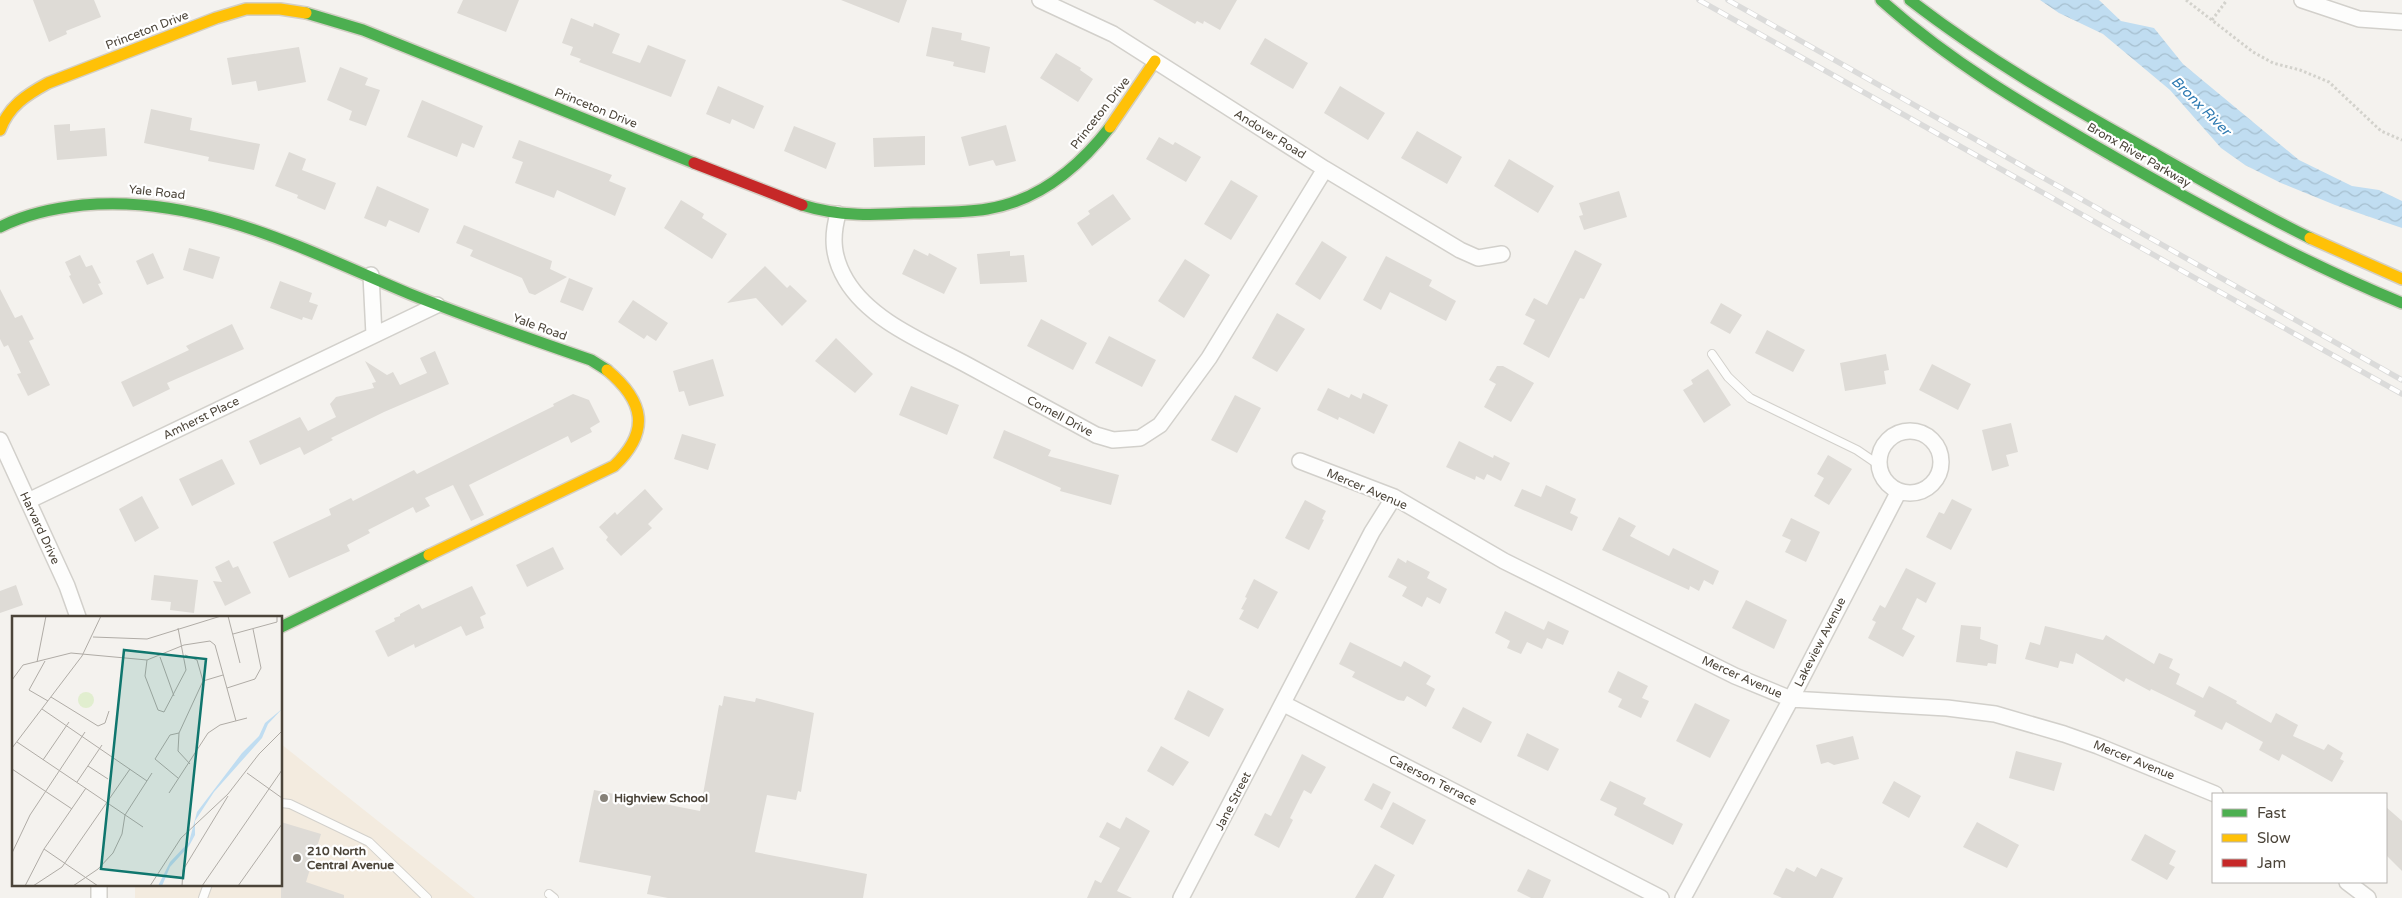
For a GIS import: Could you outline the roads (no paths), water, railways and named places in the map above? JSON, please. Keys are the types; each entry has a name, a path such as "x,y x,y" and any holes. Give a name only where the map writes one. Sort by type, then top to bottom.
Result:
{"main road":[{"name":"Bronx River Parkway","path":"1881,0 1941,50 2031,108 2281,249 2347,281 2402,304"},
{"name":"Bronx River Parkway","path":"1910,0 1967,43 2066,104 2291,228 2402,279"},
{"name":"Princeton Drive","path":"0,130 14,104 24,96 48,83 216,18 244,5 320,15 340,21 685,158 761,191 838,214 975,210 997,207 1030,196 1065,174 1083,158 1104,133 1156,60"},
{"name":"Yale Road","path":"0,227 32,214 79,205 142,202 200,212 252,229 371,275 437,305 591,360 615,375 631,394 638,416 639,429 632,451 614,466 282,627"}],"street":[{"name":"Andover Road","path":"1040,0 1091,22 1156,60 1326,169 1460,250 1478,258 1502,254"},
{"path":"2302,0 2359,19 2402,22"},
{"name":"Cornell Drive","path":"838,214 832,239 839,266 855,293 879,314 913,336 1096,435 1113,440 1140,438 1160,425 1209,358 1326,169"},
{"path":"371,275 374,335"},
{"name":"Amherst Place","path":"28,502 437,305"},
{"path":"1918,431 1928,436 1936,444 1941,465 1934,481 1922,491 1911,493 1899,491 1888,484 1882,475 1879,465 1883,446 1890,437 1899,432 1918,431"},
{"name":"Harvard Drive","path":"0,440 67,586 78,616"},
{"name":"Mercer Avenue","path":"1300,461 1394,497 1504,561 1735,676 1791,699 1947,708 1995,714 2135,759 2213,793"},
{"name":"Lakeview Avenue","path":"1683,898 1791,699 1899,491"},
{"path":"1284,704 1372,532 1394,497"},
{"name":"Jane Street","path":"1181,898 1284,704"},
{"name":"Caterson Terrace","path":"1284,704 1661,898"},
{"path":"2348,883 2368,898"}],"lane":[{"path":"1712,354 1728,377 1750,398 1857,450 1879,465"},
{"path":"282,803 290,804 369,842 424,897"},
{"path":"203,898 207,886"}],"water":[{"name":"Bronx River","path":"2040,0 2099,0 2121,21 2154,28 2183,64 2299,160 2352,186 2379,190 2402,201 2402,228 2335,205 2281,183 2245,165 2221,148 2170,90 2103,34 2059,13"}],"railway":[{"path":"1699,0 2402,394"},
{"path":"1728,0 2402,380"}],"place":[{"name":"Highview School","path":"604,798"},
{"name":"210 North Central Avenue","path":"297,858"}]}
